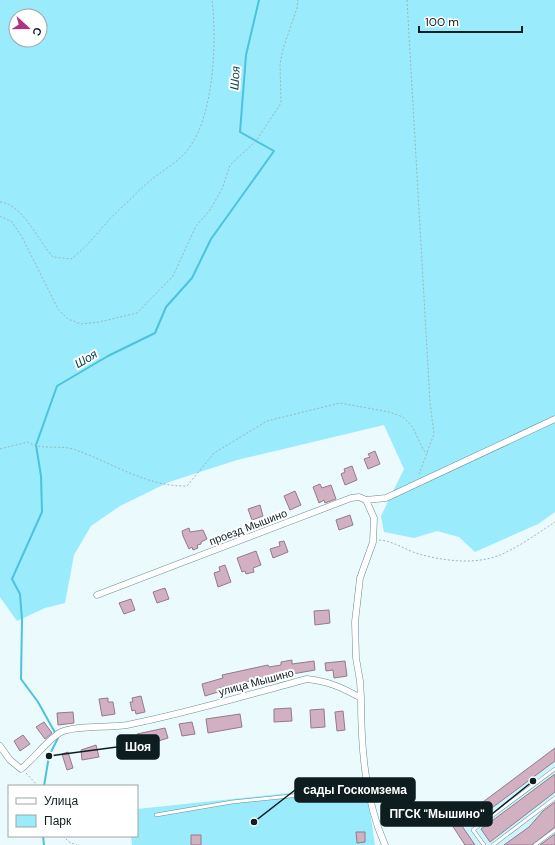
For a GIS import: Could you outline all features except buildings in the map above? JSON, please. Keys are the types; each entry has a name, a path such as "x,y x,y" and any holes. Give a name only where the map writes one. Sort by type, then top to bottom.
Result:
{"street":[{"name":"проезд Мышино","path":"97,595 351,498 359,497 366,500 386,498 555,419"},
{"path":"366,500 374,518 372,542 360,578 355,622 356,658 360,681 364,753 370,796 379,833 384,845"},
{"name":"улица Мышино","path":"21,769 60,732 65,730 114,727 170,716 307,679 324,681 343,688 361,698"},
{"path":"0,746 10,760 21,769"}],"lane":[{"path":"484,845 474,830 555,769"},
{"path":"156,815 232,802 310,794 370,796"},
{"path":"493,845 555,798"},
{"path":"535,845 555,830"}],"path":[{"path":"0,202 12,206 21,214 53,257 71,259 83,250 118,210 152,179 168,168 189,148 203,123 211,81 214,18 212,0"},
{"path":"0,216 12,222 22,237 58,309 68,320 81,324 99,322 137,313 173,276 196,226 210,210 222,189 230,166 256,141 281,103 280,64 283,48 297,8 298,0"},
{"path":"407,0 430,402 434,434 415,484"},
{"path":"0,449 28,442 33,445 75,449 169,487 187,486 214,453 267,421 340,403 389,412 403,417 412,426 424,452 428,453"},
{"path":"372,542 388,541 418,554 459,561 483,559 500,555 555,522"},
{"path":"21,769 37,785"},
{"path":"64,837 69,842 77,845"}],"shaded area":[{"path":"555,748 555,845 465,845 452,825"}],"green space":[{"path":"0,0 555,0 555,512 538,524 475,552 459,537 437,531 414,538 384,532 381,516 404,469 384,425 237,460 169,482 120,506 91,526 74,555 65,603 45,608 17,621 0,597"},
{"path":"366,785 375,845 132,845 131,837 138,837 138,809"}],"waterway":[{"name":"Шоя","path":"44,785 49,756 58,738 38,702 21,679 22,620 20,594 12,579 42,512 41,476 36,445 57,386 108,356 155,333 166,307 192,278 211,239 274,151 240,132 246,55 259,0"},
{"name":"Шоя","path":"43,837 44,845"}],"place":[{"name":"Шоя","path":"49,756"},
{"name":"ПГСК \"Мышино\"","path":"533,781"},
{"name":"сады Госкомзема","path":"254,822"}]}
